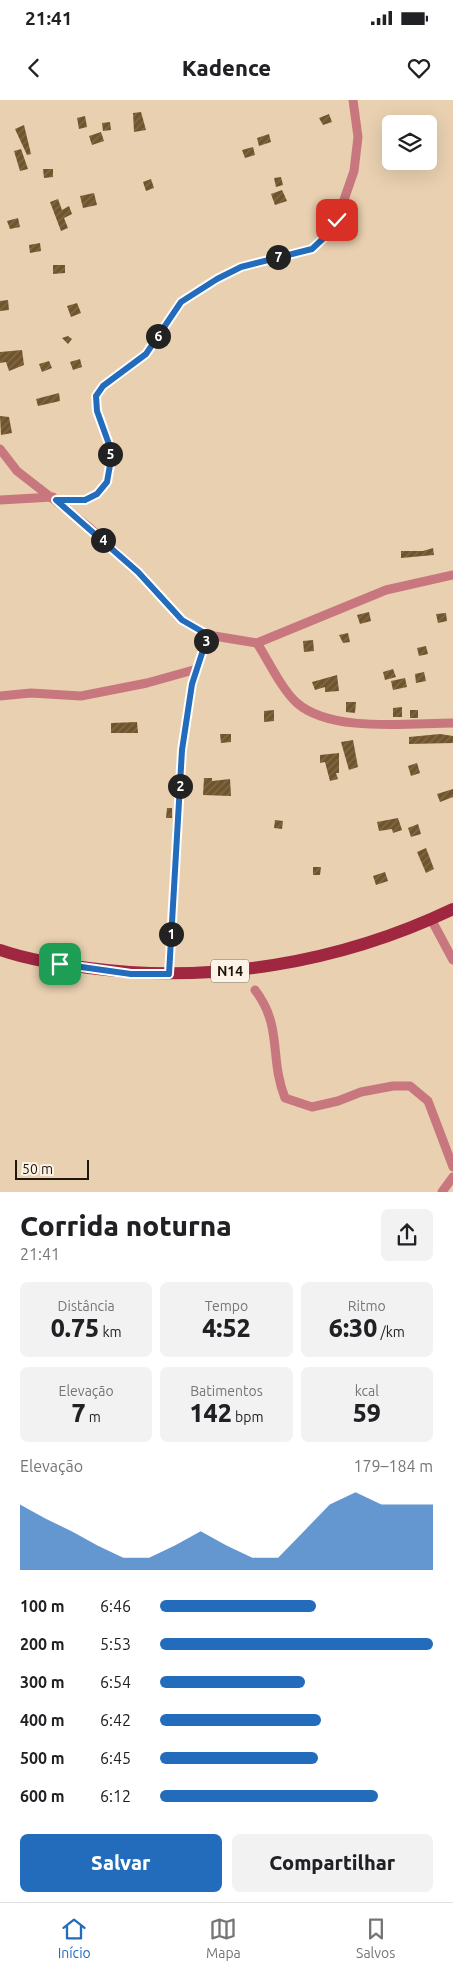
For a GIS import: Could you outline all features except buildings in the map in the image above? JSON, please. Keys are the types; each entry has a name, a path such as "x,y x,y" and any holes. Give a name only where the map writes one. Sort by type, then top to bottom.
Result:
{"main road":[{"name":"N14","path":"0,950 60,964 131,974 218,973 345,951 384,939 453,909"}],"street":[{"path":"0,500 54,498 85,500 97,494 107,482 110,465 110,447 97,411 96,396 103,386 146,354 181,302 217,279 241,267 312,249 328,234 337,220 354,171 358,137 353,100"},
{"path":"0,449 17,471 54,498 138,572 182,620 208,635 257,643 386,590 453,575"},
{"path":"169,974 182,750 192,684 208,635"},
{"path":"257,643 297,703 319,717 344,723 453,723"},
{"path":"0,696 31,693 81,696 155,681 197,669"},
{"path":"432,919 453,960"},
{"path":"255,990 266,1004 274,1026 279,1082 285,1098 312,1107 338,1101 361,1092 393,1086 410,1086 428,1101 453,1167"},
{"path":"442,1192 453,1177"}],"route":[{"path":"60,964 131,974 169,974 182,750 192,684 208,635 182,620 160,599 138,572 56,500 85,500 97,494 107,482 110,465 110,447 97,411 96,396 103,386 146,354 181,302 217,279 241,267 312,249 328,234 337,220"}]}
